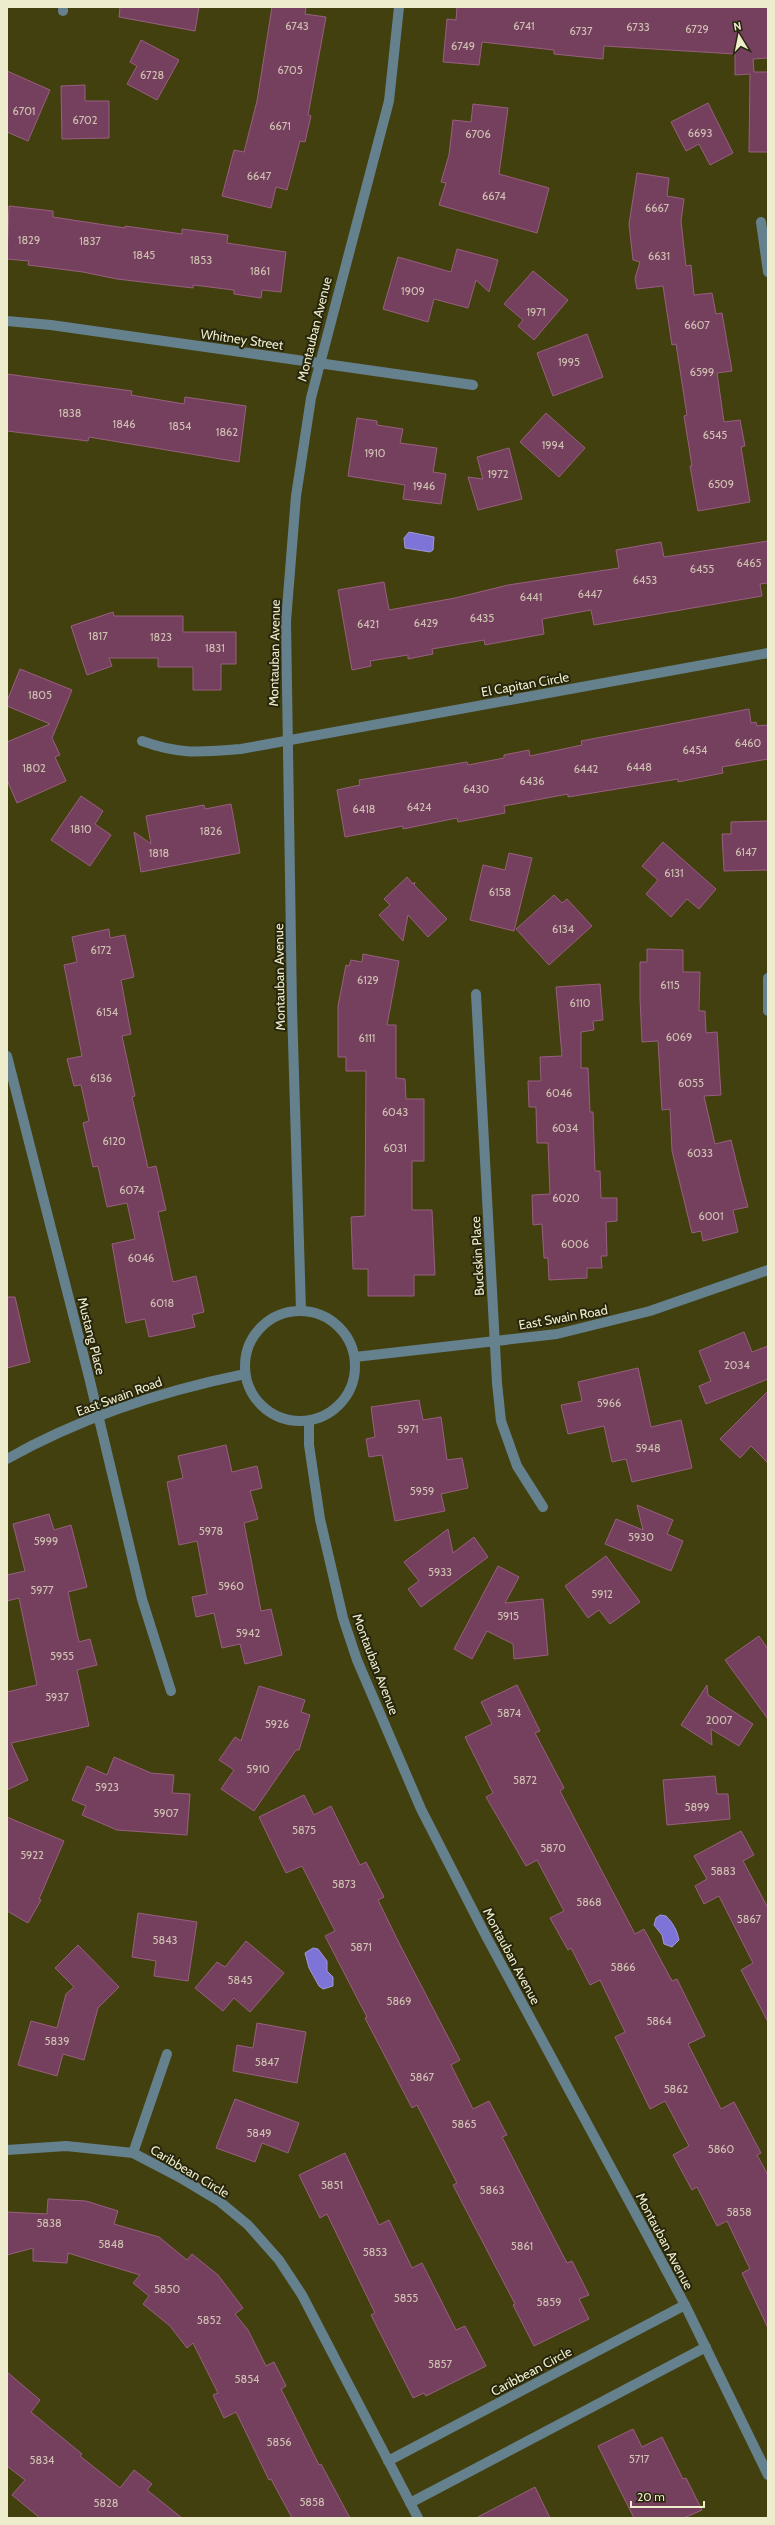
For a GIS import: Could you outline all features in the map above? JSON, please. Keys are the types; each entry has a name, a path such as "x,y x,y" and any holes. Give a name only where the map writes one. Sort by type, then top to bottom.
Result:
{"street":[{"name":"Montauban Avenue","path":"301,1311 286,740 286,621 296,496 318,363 389,101 399,7"},
{"path":"761,222 768,272"},
{"name":"Whitney Street","path":"7,321 51,324 473,385"},
{"name":"El Capitan Circle","path":"142,741 170,751 198,752 240,749 768,653"},
{"path":"768,978 768,1011"},
{"name":"Buckskin Place","path":"476,994 495,1342 501,1422 517,1466 543,1507"},
{"name":"Mustang Place","path":"7,1056 98,1415 142,1599 171,1691"},
{"name":"East Swain Road","path":"355,1357 557,1334 626,1318 768,1270"},
{"path":"301,1311 320,1314 337,1324 349,1339 355,1357 356,1375 350,1392 340,1406 325,1416 309,1422 291,1421 274,1416 260,1405 250,1391 245,1374 246,1355 257,1332 266,1323 282,1314 301,1311"},
{"name":"East Swain Road","path":"7,1459 98,1415 181,1387 245,1374"},
{"name":"Montauban Avenue","path":"309,1422 309,1444 320,1519 344,1618 357,1660 415,1795 486,1936 685,2305 768,2475"},
{"path":"133,2153 167,2054"},
{"name":"Caribbean Circle","path":"7,2150 24,2147 66,2146 133,2153 179,2177 219,2201 248,2225 279,2260 302,2295 418,2518"},
{"name":"Caribbean Circle","path":"388,2461 685,2305"},
{"path":"410,2503 706,2348"}],"shaded area":[{"path":"409,532 434,537 433,550 430,552 405,548 404,538"},
{"path":"660,1915 666,1916 673,1924 677,1933 679,1940 672,1947 664,1944 662,1935 654,1925 656,1918"},
{"path":"313,1948 318,1949 327,1961 327,1971 333,1977 333,1986 323,1989 319,1986 309,1968 305,1953"}],"building":[{"path":"120,7 199,7 195,31 119,17"},
{"path":"272,7 306,7 305,14 326,17 308,115 311,116 305,142 300,141 287,190 276,187 271,208 222,196 234,150 244,152 257,101"},
{"path":"457,7 768,7 768,58 753,59 754,72 768,72 768,152 749,152 750,74 735,75 735,54 604,46 603,59 554,54 554,50 482,42 479,65 443,62 447,19 456,20"},
{"path":"141,40 179,60 157,100 127,84 137,66 130,62"},
{"path":"7,71 50,90 28,141 7,132"},
{"path":"85,85 85,101 109,101 109,138 62,139 61,86"},
{"path":"708,103 733,153 710,165 699,144 686,151 671,122"},
{"path":"473,104 508,108 499,174 549,188 537,233 439,205 446,183 441,182 449,155 453,120 471,122"},
{"path":"637,173 669,178 667,196 684,199 681,221 686,266 691,265 694,295 712,293 716,314 722,313 732,371 717,373 724,422 740,420 745,446 741,447 750,502 698,511 690,466 692,466 684,416 687,415 676,344 672,345 663,286 637,289 635,278 640,262 633,260 629,224"},
{"path":"9,206 53,211 53,217 125,228 125,226 182,234 182,229 228,235 227,243 286,252 281,292 262,290 261,298 234,294 234,290 193,285 193,288 117,279 83,272 28,265 29,261 7,259"},
{"path":"457,249 498,260 489,292 476,280 468,308 434,299 428,322 383,309 398,257 451,272"},
{"path":"533,271 568,300 534,340 518,326 523,320 504,304"},
{"path":"587,334 603,377 553,396 537,353"},
{"path":"7,374 132,391 131,395 184,404 185,397 246,406 239,462 89,437 88,441 7,431"},
{"path":"546,413 585,448 559,477 520,442"},
{"path":"357,418 377,421 377,425 403,429 400,443 437,448 433,472 446,474 441,504 403,499 405,485 348,476"},
{"path":"509,448 522,499 478,510 468,477 483,479 477,457"},
{"path":"768,541 768,583 760,584 762,596 594,625 591,610 542,619 544,634 485,645 484,640 432,649 433,654 408,659 408,655 370,661 371,666 352,670 338,590 384,582 389,610 455,598 508,585 619,568 616,550 661,542 664,557"},
{"path":"113,612 114,616 183,616 183,632 236,632 236,664 221,664 221,690 193,690 193,667 158,667 158,658 109,658 112,666 87,675 71,626"},
{"path":"20,669 72,690 52,738 60,755 55,757 66,781 17,803 7,780 7,742 50,724 7,706 7,701"},
{"path":"749,709 751,723 756,722 757,726 768,725 768,759 722,767 723,773 678,782 678,779 568,797 568,794 504,806 505,813 458,822 457,818 403,829 403,826 345,837 337,790 360,785 359,780 467,762 468,765 504,758 504,755 529,750 530,756 582,745 581,741"},
{"path":"81,796 103,811 95,824 111,835 90,866 51,840"},
{"path":"231,804 240,853 141,872 134,832 151,844 146,816 204,805 205,809"},
{"path":"768,821 768,870 724,871 722,834 731,834 731,822"},
{"path":"663,842 716,889 699,909 687,899 671,917 646,894 658,880 642,866"},
{"path":"509,853 532,858 514,931 470,920 483,865 505,870"},
{"path":"407,877 413,884 415,882 414,885 447,919 428,937 408,915 403,941 379,915 390,905 384,899"},
{"path":"554,895 562,903 567,899 592,926 549,965 516,929"},
{"path":"109,929 110,938 125,935 134,977 121,980 131,1034 122,1036 135,1096 132,1097 148,1168 156,1166 166,1210 158,1212 173,1282 196,1276 204,1312 192,1315 195,1327 149,1337 145,1319 126,1323 112,1244 135,1239 127,1203 107,1207 98,1166 93,1167 83,1123 89,1121 81,1085 74,1086 67,1059 82,1056 64,965 77,962 72,937"},
{"path":"647,949 683,950 683,972 700,972 699,1011 705,1011 706,1033 717,1032 721,1095 704,1096 715,1144 731,1140 748,1207 733,1210 738,1232 703,1241 701,1231 692,1233 672,1151 670,1109 662,1110 658,1041 642,1042 640,962 647,962"},
{"path":"363,954 399,961 387,1025 396,1025 396,1078 405,1079 406,1099 424,1099 424,1161 412,1161 412,1210 432,1210 435,1275 414,1275 414,1296 368,1296 368,1269 353,1269 351,1217 365,1216 366,1071 346,1071 346,1057 338,1057 338,1006 346,965 349,966 351,960 362,962"},
{"path":"600,984 603,1020 593,1021 594,1030 581,1032 581,1068 588,1068 590,1112 593,1112 595,1171 600,1171 601,1198 617,1198 617,1221 606,1222 607,1256 601,1256 602,1268 587,1268 587,1278 549,1280 548,1258 544,1258 542,1224 533,1225 532,1195 550,1194 548,1143 537,1143 536,1107 529,1107 528,1081 541,1081 540,1057 562,1056 556,987"},
{"path":"7,1297 15,1297 30,1362 7,1368"},
{"path":"744,1332 752,1352 768,1346 768,1379 706,1404 699,1386 711,1381 699,1351"},
{"path":"638,1368 651,1427 681,1420 692,1468 632,1482 626,1459 612,1462 604,1426 568,1434 561,1405 582,1401 578,1382"},
{"path":"768,1391 768,1463 751,1446 740,1458 720,1439"},
{"path":"419,1400 423,1420 441,1417 447,1460 462,1458 468,1488 441,1494 445,1511 395,1521 382,1455 369,1457 366,1439 375,1437 371,1407"},
{"path":"226,1445 232,1472 257,1466 262,1488 250,1491 258,1519 244,1523 261,1611 271,1609 282,1655 245,1664 240,1644 222,1648 214,1613 196,1617 192,1597 207,1594 197,1541 179,1545 167,1482 183,1478 178,1456"},
{"path":"637,1505 673,1520 667,1534 683,1541 671,1571 605,1544 616,1519 643,1530"},
{"path":"49,1514 54,1530 71,1525 87,1587 68,1592 79,1642 90,1639 97,1665 77,1670 89,1726 11,1743 28,1780 7,1790 7,1692 37,1685 19,1598 7,1601 7,1575 25,1571 13,1524"},
{"path":"448,1529 453,1553 474,1537 488,1557 421,1607 408,1589 419,1581 404,1562"},
{"path":"606,1556 640,1602 610,1624 599,1610 588,1618 565,1586"},
{"path":"498,1566 519,1577 505,1603 543,1599 548,1655 514,1659 513,1644 487,1631 472,1659 454,1649"},
{"path":"759,1636 768,1649 768,1719 725,1660"},
{"path":"517,1685 540,1731 535,1733 564,1788 560,1791 635,1934 644,1929 672,1981 677,1979 705,2036 688,2044 721,2109 734,2102 761,2153 757,2155 768,2175 768,2328 742,2273 750,2269 727,2221 717,2226 697,2187 692,2190 673,2155 689,2146 665,2101 650,2109 615,2037 625,2032 600,1980 590,1985 571,1948 568,1950 550,1918 564,1911 537,1860 526,1866 486,1797 493,1793 465,1737 492,1724 481,1702"},
{"path":"707,1685 708,1695 753,1724 739,1746 711,1729 712,1745 681,1725"},
{"path":"259,1686 305,1700 301,1712 310,1715 299,1750 296,1750 254,1811 221,1789 234,1770 219,1760 235,1737 241,1741"},
{"path":"114,1757 151,1773 174,1775 172,1793 190,1794 187,1835 117,1830 82,1815 86,1806 72,1800 87,1766 107,1775"},
{"path":"715,1776 717,1794 728,1794 730,1819 667,1825 663,1780"},
{"path":"304,1795 314,1815 331,1806 360,1865 366,1862 384,1897 378,1900 460,2060 451,2065 473,2109 489,2101 507,2135 502,2137 545,2221 567,2263 572,2261 589,2295 579,2299 589,2319 534,2346 513,2305 515,2304 453,2185 457,2183 417,2105 412,2108 365,2018 367,2017 325,1936 335,1931 302,1866 286,1873 259,1817"},
{"path":"7,1817 64,1841 39,1899 41,1900 28,1923 7,1911"},
{"path":"741,1831 754,1855 743,1861 768,1908 768,2022 741,1970 753,1963 719,1896 704,1904 695,1886 707,1879 694,1856"},
{"path":"138,1913 197,1922 188,1981 154,1976 156,1961 132,1957"},
{"path":"246,1941 284,1973 250,2012 234,1998 223,2011 195,1988 217,1962 225,1967"},
{"path":"78,1945 119,1987 98,2008 84,2060 63,2054 57,2076 18,2065 31,2021 57,2028 66,1994 74,1987 55,1968"},
{"path":"257,2023 306,2032 297,2083 233,2071 237,2045 253,2048"},
{"path":"235,2099 299,2123 288,2153 262,2143 255,2162 216,2148"},
{"path":"345,2153 379,2225 389,2220 412,2268 422,2263 456,2330 465,2326 486,2366 426,2396 424,2393 413,2398 371,2315 375,2313 327,2214 320,2218 299,2175"},
{"path":"48,2199 86,2201 118,2211 114,2224 159,2237 187,2260 192,2254 218,2275 243,2308 235,2314 248,2330 266,2366 274,2362 286,2386 281,2389 319,2465 321,2464 350,2518 292,2518 271,2479 269,2480 236,2412 224,2418 213,2395 218,2393 193,2343 187,2348 170,2326 143,2304 149,2296 133,2283 140,2275 68,2253 67,2263 33,2261 33,2248 7,2255 7,2212 47,2214"},
{"path":"7,2372 40,2400 31,2412 82,2454 80,2456 120,2488 134,2470 152,2484 147,2490 182,2518 40,2518 12,2495 25,2480 7,2466"},
{"path":"633,2429 642,2447 662,2437 683,2479 686,2478 702,2510 684,2518 634,2518 598,2446"},
{"path":"535,2487 550,2518 476,2518"}]}
